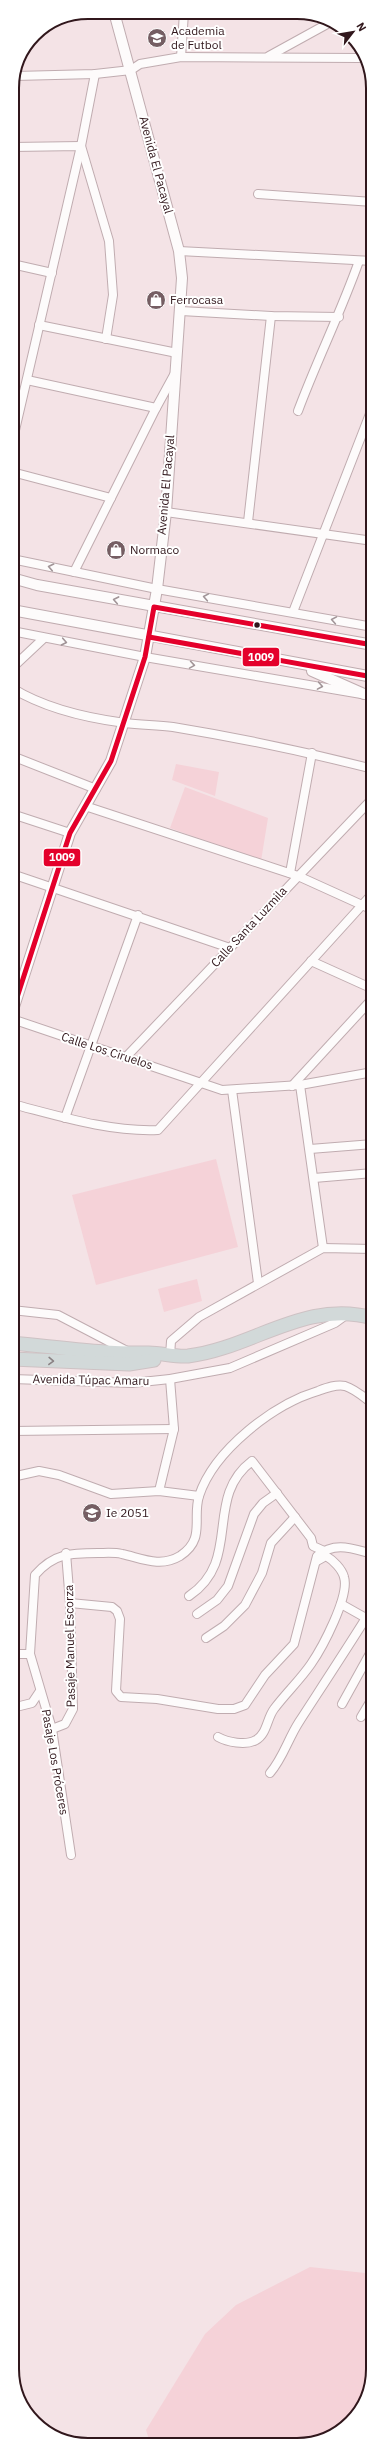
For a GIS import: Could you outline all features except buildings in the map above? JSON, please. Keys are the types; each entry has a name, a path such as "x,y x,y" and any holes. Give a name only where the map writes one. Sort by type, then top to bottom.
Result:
{"highway":[{"name":"Avenida Túpac Amaru","path":"19,1344 133,1354 151,1353 170,1356 187,1356 225,1348 309,1316 349,1313 366,1317"},
{"name":"Avenida Túpac Amaru","path":"19,1359 129,1364 170,1356"}],"street":[{"name":"Avenida El Pacayal","path":"19,991 70,833 111,760 145,657 157,589 166,512 175,374 181,311 182,278 179,251 116,19"},
{"path":"181,57 184,19"},
{"path":"268,57 325,25"},
{"path":"20,76 95,74 131,70 140,64 181,57 359,58"},
{"path":"19,412 81,146 95,74"},
{"path":"19,147 81,146"},
{"path":"81,146 109,241 113,295 106,339"},
{"path":"258,194 366,202"},
{"path":"179,251 366,261"},
{"path":"298,411 319,354 339,316 359,261"},
{"path":"19,266 52,273"},
{"path":"181,311 271,316 339,316"},
{"path":"248,522 271,316"},
{"path":"39,325 177,353"},
{"path":"74,572 156,408 175,374"},
{"path":"26,380 156,408"},
{"path":"293,612 366,424"},
{"path":"19,474 111,498"},
{"path":"166,512 248,522 366,540"},
{"path":"19,560 157,589 366,626"},
{"path":"19,580 36,585 154,607 366,644"},
{"path":"19,611 149,637 366,676"},
{"path":"19,633 145,657 366,695"},
{"path":"19,661 44,638"},
{"path":"298,664 366,694"},
{"path":"19,692 26,697 57,708 124,723 172,727 312,754 366,767"},
{"path":"294,874 312,754"},
{"path":"19,759 96,789"},
{"name":"Calle Santa Luzmila","path":"126,1057 230,948 294,874 366,805"},
{"path":"85,806 294,874 366,907"},
{"path":"19,816 70,833"},
{"path":"19,877 138,915 230,948"},
{"path":"19,1106 65,1118 125,1129 158,1130 366,901"},
{"path":"65,1118 138,915"},
{"path":"311,961 366,986"},
{"path":"323,1248 310,1149 296,1085 366,1006"},
{"name":"Calle Los Ciruelos","path":"19,1021 222,1090 296,1085 366,1073"},
{"path":"232,1090 258,1284"},
{"path":"310,1149 366,1145"},
{"path":"314,1178 366,1174"},
{"path":"170,1356 171,1341 181,1330 199,1317 323,1248 366,1249"},
{"path":"19,1311 58,1314 133,1354"},
{"name":"Avenida Túpac Amaru","path":"19,1379 132,1383 170,1379 230,1368 335,1323 349,1313"},
{"path":"159,1491 174,1429 170,1379"},
{"path":"66,1553 121,1553 145,1561 163,1562 179,1556 192,1546 197,1532 199,1496 214,1470 243,1433 277,1409 306,1395 334,1386 345,1386 366,1400"},
{"path":"19,1431 174,1429"},
{"path":"189,1596 207,1582 218,1561 223,1514 230,1489 238,1473 252,1461 311,1538 313,1546 324,1551"},
{"path":"19,1474 39,1472 59,1475 111,1494 159,1491 199,1496"},
{"path":"197,1614 217,1600 228,1586 254,1514 263,1504 277,1493"},
{"path":"206,1638 224,1626 245,1605 262,1573 271,1543 295,1517"},
{"path":"70,1603 112,1607 118,1611 120,1619 116,1691 121,1697 157,1699 218,1709 234,1709 247,1702 258,1683 294,1644 310,1588 314,1564 317,1556 324,1551 337,1547 366,1553"},
{"name":"Pasaje Los Próceres","path":"66,1553 43,1566 35,1575 30,1654 52,1729 71,1855"},
{"name":"Pasaje Manuel Escorza","path":"52,1729 64,1724 73,1709 70,1603 66,1553"},
{"path":"218,1737 226,1742 252,1742 262,1734 272,1711 312,1663 341,1604 344,1577 332,1560 326,1556 321,1557 314,1564"},
{"path":"341,1604 366,1618"},
{"path":"270,1773 280,1760 299,1721 321,1692 366,1624"},
{"path":"19,1654 30,1654"},
{"path":"342,1704 366,1661"},
{"path":"19,1706 32,1703 40,1692"},
{"path":"361,1717 366,1709"}],"shaded area":[{"path":"176,764 219,772 215,796 172,780"},
{"path":"185,787 268,818 261,861 170,828"},
{"path":"216,1159 238,1247 96,1285 72,1195"},
{"path":"197,1279 202,1301 164,1312 158,1289"},
{"path":"310,2267 366,2273 365,2382 361,2395 354,2407 346,2418 339,2424 315,2436 301,2438 148,2438 146,2430 205,2334 236,2305"}],"transit line":[{"name":"1009","path":"19,991 70,833 111,761 145,657 154,607 366,644"},
{"name":"1009","path":"149,637 366,676"}],"place":[{"name":"Academia de Futbol","path":"157,38"},
{"name":"Ferrocasa","path":"156,300"},
{"name":"Normaco","path":"116,550"},
{"name":"Ie 2051","path":"92,1513"}]}
